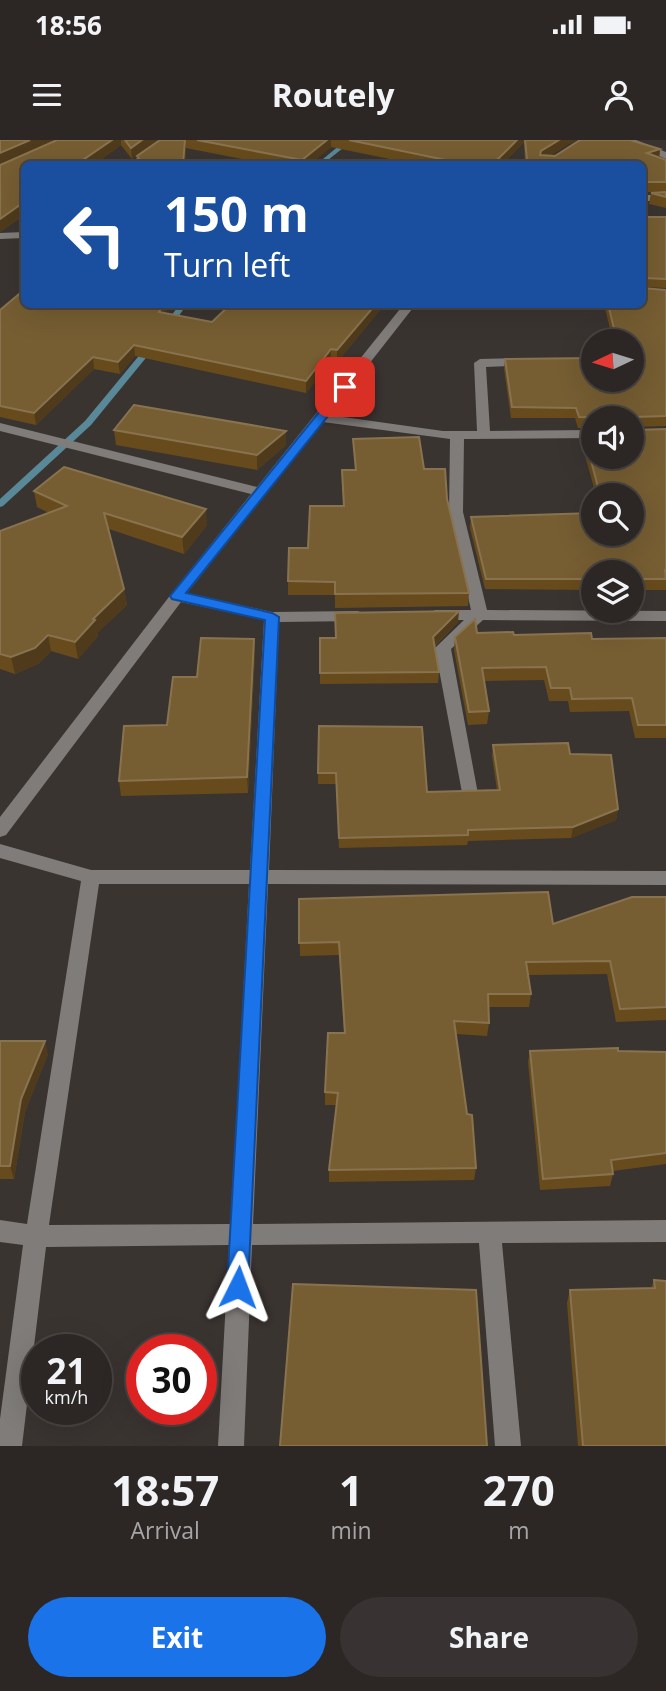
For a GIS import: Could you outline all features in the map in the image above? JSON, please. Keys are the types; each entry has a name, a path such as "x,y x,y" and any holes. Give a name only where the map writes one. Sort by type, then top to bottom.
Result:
{"street":[{"path":"138,161 167,140"},
{"path":"628,140 666,156"},
{"path":"646,198 666,198"},
{"path":"0,236 21,235"},
{"path":"0,830 177,596 408,308"},
{"path":"485,434 480,363 543,362"},
{"path":"319,418 457,435 581,434"},
{"path":"0,426 260,492"},
{"path":"457,435 456,512 480,614"},
{"path":"177,596 272,617 369,616"},
{"path":"469,794 443,649 480,614"},
{"path":"425,615 666,616"},
{"path":"231,1446 272,617"},
{"path":"0,851 91,877 666,878"},
{"path":"9,1446 36,1236 91,877"},
{"path":"0,1231 36,1236 666,1231"},
{"path":"490,1233 508,1446"}],"building":[{"path":"0,140 30,140 0,153"},
{"path":"57,140 112,140 81,161 21,161 21,204 0,219 0,165"},
{"path":"125,140 142,140 131,148"},
{"path":"160,140 185,140 183,161 141,161 137,156"},
{"path":"197,140 327,140 302,160"},
{"path":"349,140 517,140 496,161 450,161"},
{"path":"525,140 559,140 541,151 540,155 555,156 580,140 630,140 660,149 647,153 666,160 666,182 646,182 646,161 527,160"},
{"path":"666,192 666,197 651,193"},
{"path":"646,217 666,217 666,279 646,278"},
{"path":"646,288 666,290 666,416 644,417 644,406 581,406 581,417 576,408 512,407 505,359 581,358 581,392 644,392 644,329 614,329 609,308 646,308"},
{"path":"21,292 21,308 161,308 159,312 212,322 227,308 373,308 337,350 331,349 306,381 134,345 118,362 93,357 34,413 0,406 0,310"},
{"path":"134,405 286,431 257,455 114,430"},
{"path":"666,429 666,579 644,579 644,560 581,560 581,579 486,579 471,517 581,513 581,546 644,546 644,483 597,483 593,469 644,469 644,430"},
{"path":"419,437 424,469 445,469 447,499 469,593 335,594 335,582 288,581 289,548 308,548 310,506 344,506 342,470 356,470 353,439"},
{"path":"64,467 206,509 182,537 104,513 124,589 93,619 95,620 75,642 48,635 35,648 11,657 0,654 0,531 67,506 34,491"},
{"path":"459,611 433,637 439,672 320,673 320,638 336,638 335,613"},
{"path":"475,619 477,633 591,633 592,639 666,638 666,725 638,725 632,698 572,699 570,688 551,688 546,667 482,668 489,711 469,712 455,637"},
{"path":"201,638 254,639 247,777 119,781 124,726 167,725 173,677 197,677"},
{"path":"319,726 422,727 427,792 500,790 493,745 568,743 570,754 611,755 618,809 573,827 468,830 468,835 339,838 336,773 318,773"},
{"path":"548,892 553,924 632,897 666,897 666,1007 620,1009 610,961 526,962 531,994 488,994 489,1023 454,1021 467,1114 472,1115 476,1168 329,1170 338,1093 325,1092 328,1033 345,1033 339,942 299,943 299,899"},
{"path":"0,1041 45,1041 21,1099 10,1166 0,1166"},
{"path":"618,1048 618,1051 666,1052 666,1153 611,1160 613,1174 543,1179 530,1051"},
{"path":"654,1280 666,1281 666,1446 583,1446 570,1290 655,1288"},
{"path":"293,1284 476,1290 487,1446 280,1446"}],"waterway":[{"path":"324,161 350,140"},
{"path":"169,324 181,308"},
{"path":"0,504 88,423 150,348"}],"route":[{"path":"238,1287 261,877 272,617 177,596 345,387"}]}
